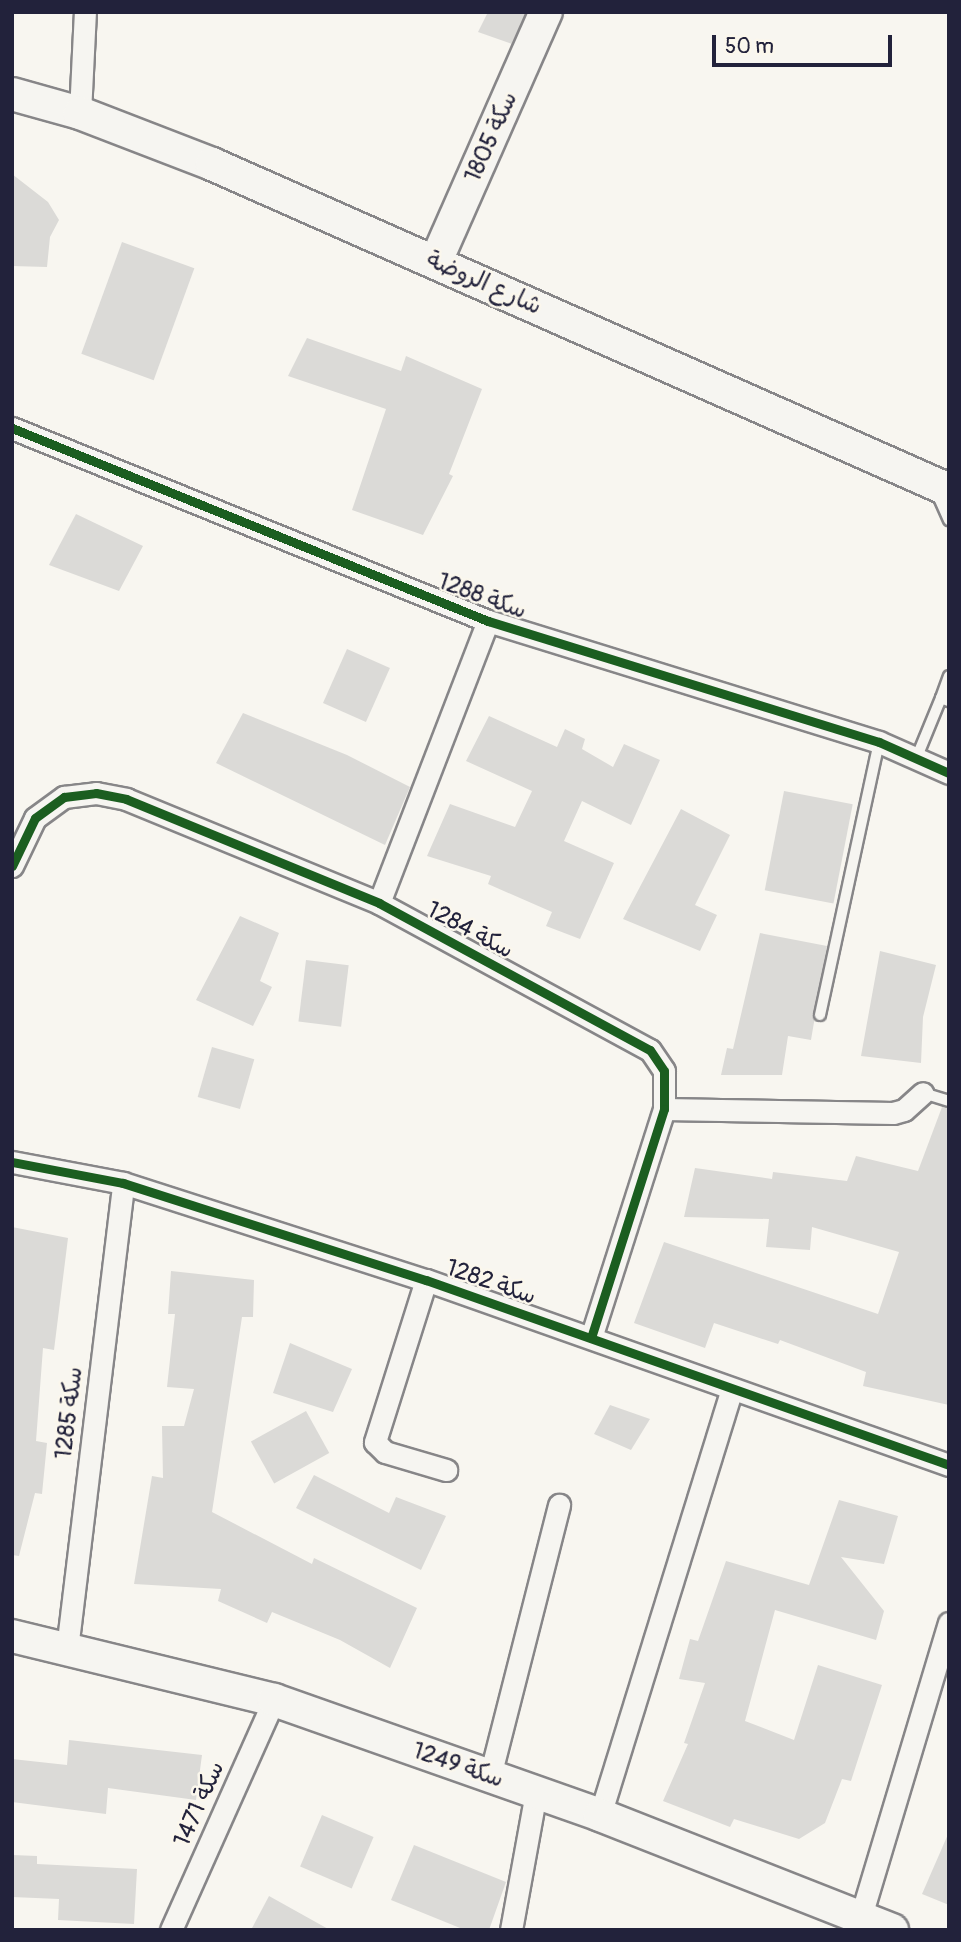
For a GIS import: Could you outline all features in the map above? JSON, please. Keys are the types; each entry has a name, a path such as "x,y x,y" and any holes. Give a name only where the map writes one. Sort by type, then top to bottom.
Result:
{"street":[{"path":"80,113 85,12"},
{"name":"سكة 1805","path":"436,261 546,12"},
{"name":"شارع الروضة","path":"12,94 80,113 212,164 940,486"},
{"name":"سكة 1288","path":"12,428 488,621 879,742 949,773"},
{"path":"379,903 488,621"},
{"name":"سكة 1284","path":"12,866 35,818 64,797 96,793 126,799 379,903 650,1050 664,1071 664,1109 591,1338"},
{"path":"664,1109 893,1113 904,1110 923,1093"},
{"name":"سكة 1282","path":"12,1162 122,1184 426,1280 949,1465"},
{"name":"سكة 1285","path":"67,1649 122,1184"},
{"path":"426,1280 375,1442 385,1452 446,1470"},
{"path":"600,1815 732,1389"},
{"path":"490,1776 559,1505"},
{"path":"861,1916 949,1623"},
{"name":"سكة 1249","path":"12,1636 274,1700 600,1815 892,1930"},
{"name":"سكة 1471","path":"171,1930 274,1700"},
{"path":"511,1930 536,1793"}],"lane":[{"path":"940,486 949,520"},
{"path":"916,759 945,700 949,676"},
{"path":"820,1015 879,742"},
{"path":"923,1093 949,1101"}],"building":[{"path":"488,12 526,12 512,44 478,32"},
{"path":"12,174 48,202 59,220 50,237 47,267 12,266"},
{"path":"122,242 194,268 154,380 81,354"},
{"path":"307,338 401,371 406,356 482,389 449,474 453,476 423,535 352,510 386,409 288,376"},
{"path":"76,514 143,546 119,591 49,565"},
{"path":"347,649 390,668 366,722 323,703"},
{"path":"243,713 347,755 410,787 385,845 216,763"},
{"path":"489,716 557,747 565,729 585,739 582,749 613,767 624,744 660,760 631,825 582,801 564,841 614,863 580,939 546,926 552,912 488,884 491,876 427,856 450,804 515,827 532,791 466,761"},
{"path":"784,791 853,804 833,904 765,890"},
{"path":"681,809 730,835 695,905 717,915 700,951 623,919"},
{"path":"240,916 279,933 260,981 272,987 253,1026 196,1000"},
{"path":"760,933 827,946 811,1040 788,1036 782,1075 721,1075 727,1048 733,1049"},
{"path":"880,951 936,965 923,1017 921,1063 861,1056"},
{"path":"306,960 349,965 341,1027 298,1022"},
{"path":"212,1047 254,1059 240,1109 198,1097"},
{"path":"942,1107 949,1109 949,1405 863,1386 866,1372 780,1340 778,1344 714,1323 705,1348 634,1323 664,1242 878,1314 899,1252 812,1227 810,1250 766,1247 769,1219 684,1217 695,1168 772,1179 773,1172 847,1181 856,1156 918,1171"},
{"path":"12,1227 68,1238 54,1350 43,1348 36,1441 47,1443 42,1494 35,1493 19,1556 12,1555"},
{"path":"171,1271 254,1280 253,1317 242,1317 212,1512 312,1564 314,1558 417,1608 390,1668 340,1640 272,1612 267,1623 218,1601 221,1589 134,1584 152,1476 163,1478 162,1426 184,1426 194,1389 167,1387 175,1314 168,1314"},
{"path":"290,1343 352,1369 333,1412 273,1393"},
{"path":"610,1405 650,1419 631,1450 594,1434"},
{"path":"306,1411 329,1453 274,1484 251,1442"},
{"path":"314,1475 389,1513 396,1497 446,1516 421,1570 296,1508"},
{"path":"839,1500 898,1516 884,1564 841,1557 884,1611 876,1640 775,1610 745,1721 794,1740 818,1665 882,1685 851,1781 842,1779 825,1823 799,1839 734,1819 730,1827 663,1801 688,1744 684,1743 705,1683 679,1679 690,1639 698,1641 726,1561 809,1585"},
{"path":"69,1740 202,1755 196,1800 108,1788 106,1814 12,1802 12,1759 67,1765"},
{"path":"322,1815 374,1837 352,1888 300,1867"},
{"path":"949,1832 949,1905 922,1894"},
{"path":"414,1845 506,1882 489,1930 465,1930 391,1900"},
{"path":"12,1855 37,1856 37,1864 137,1869 134,1924 58,1920 59,1899 12,1897"},
{"path":"269,1896 330,1930 251,1930"}],"cycle path":[{"path":"12,428 488,621 879,742 949,773"},
{"path":"12,866 35,818 64,797 96,793 126,799 379,903 650,1050 664,1071 664,1109 591,1338"},
{"path":"12,1162 123,1183 426,1280 949,1465"}]}
